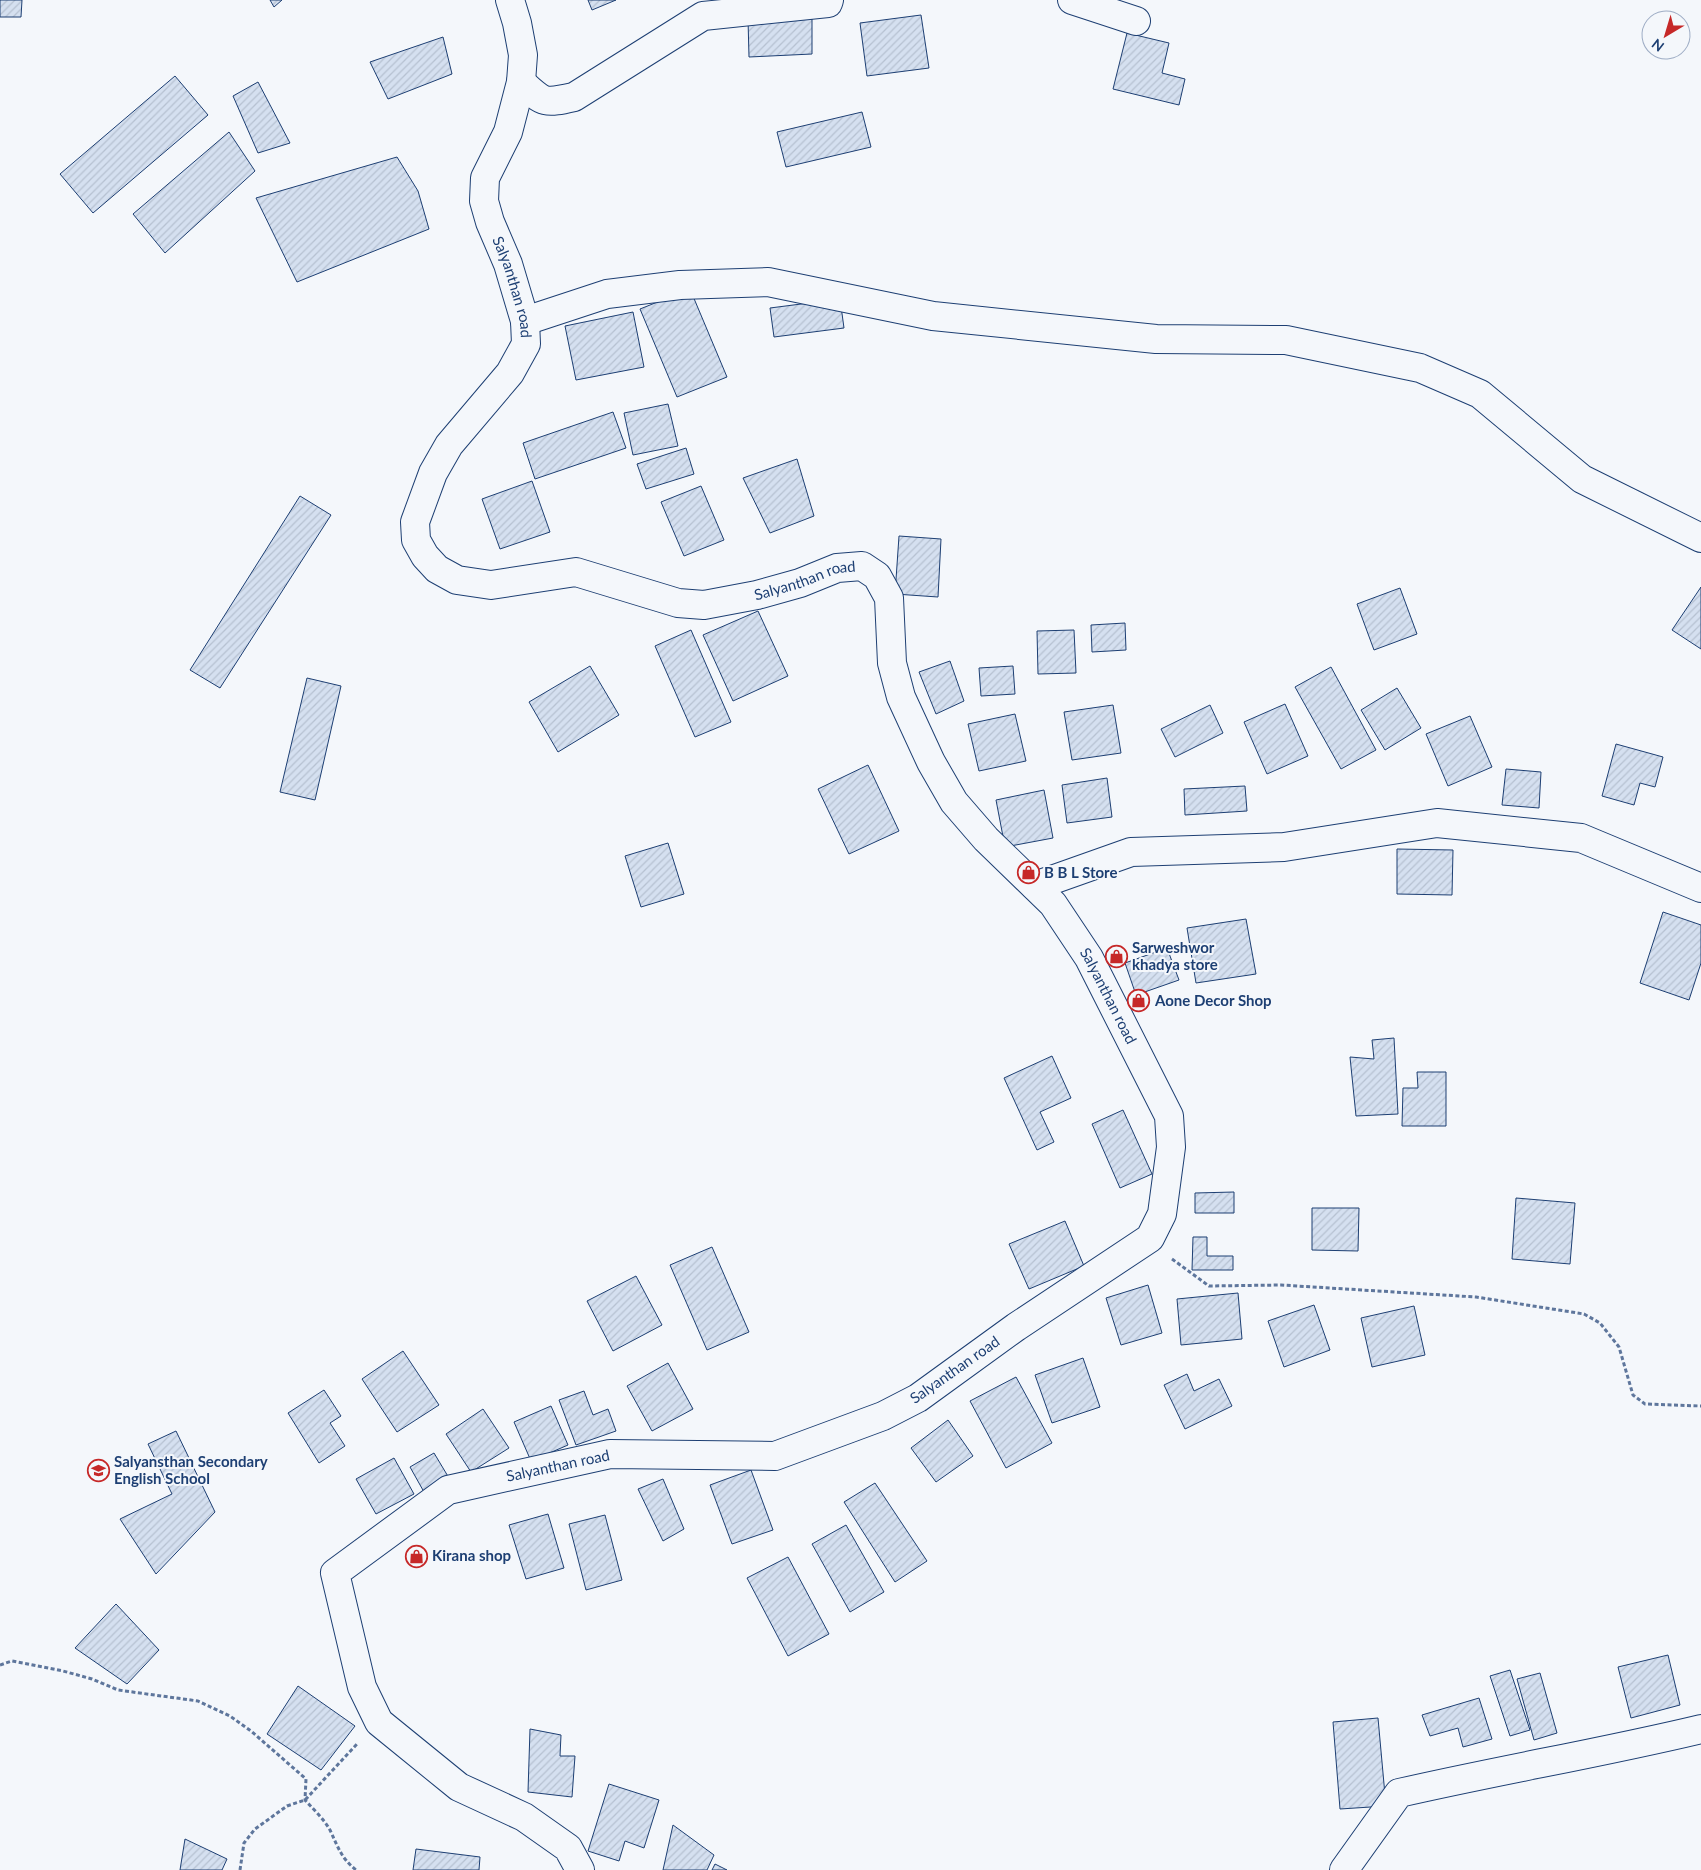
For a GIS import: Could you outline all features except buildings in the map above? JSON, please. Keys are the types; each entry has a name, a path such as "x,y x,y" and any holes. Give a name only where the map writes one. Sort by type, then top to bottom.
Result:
{"street":[{"name":"Salyanthan road","path":"510,0 517,23 523,55 521,82 508,132 485,178 484,201 490,222 508,264 525,321 526,344 510,373 449,445 432,473 415,522 416,540 425,556 437,569 457,580 491,585 576,572 678,603 704,605 757,595 800,583 837,568 862,566 877,576 889,598 892,662 901,697 931,762 954,802 986,838 1053,904 1089,958 1169,1116 1171,1147 1162,1214 1150,1238 1016,1327 918,1398 883,1416 775,1456 610,1454 448,1490 335,1573 362,1687 379,1722 459,1788 524,1817 568,1848 580,1870"},
{"path":"521,82 539,99 552,102 574,97 703,16 828,3 828,0"},
{"path":"1072,0 1136,21"},
{"path":"525,321 607,294 680,285 768,282 933,316 1156,338 1286,340 1420,368 1480,394 1582,479 1701,538"},
{"path":"1035,886 1131,852 1284,847 1437,823 1581,838 1701,888"},
{"path":"1344,1870 1399,1793 1481,1774 1701,1730"}],"path":[{"path":"1150,1238 1176,1264 1209,1286 1281,1284 1476,1297 1584,1314 1600,1323 1619,1347 1633,1396 1645,1404 1701,1406"},
{"path":"0,1665 12,1661 63,1671 92,1679 118,1690 198,1701 230,1716 306,1780 305,1800 330,1829 337,1849 356,1870"},
{"path":"240,1870 244,1843 255,1829 287,1806 305,1800 379,1722"}],"place":[{"name":"B B L Store","path":"1028,873"},
{"name":"Sarweshwor khadya store","path":"1116,957"},
{"name":"Aone Decor Shop","path":"1139,1001"},
{"name":"Salyansthan Secondary English School","path":"98,1471"},
{"name":"Kirana shop","path":"416,1556"}]}
